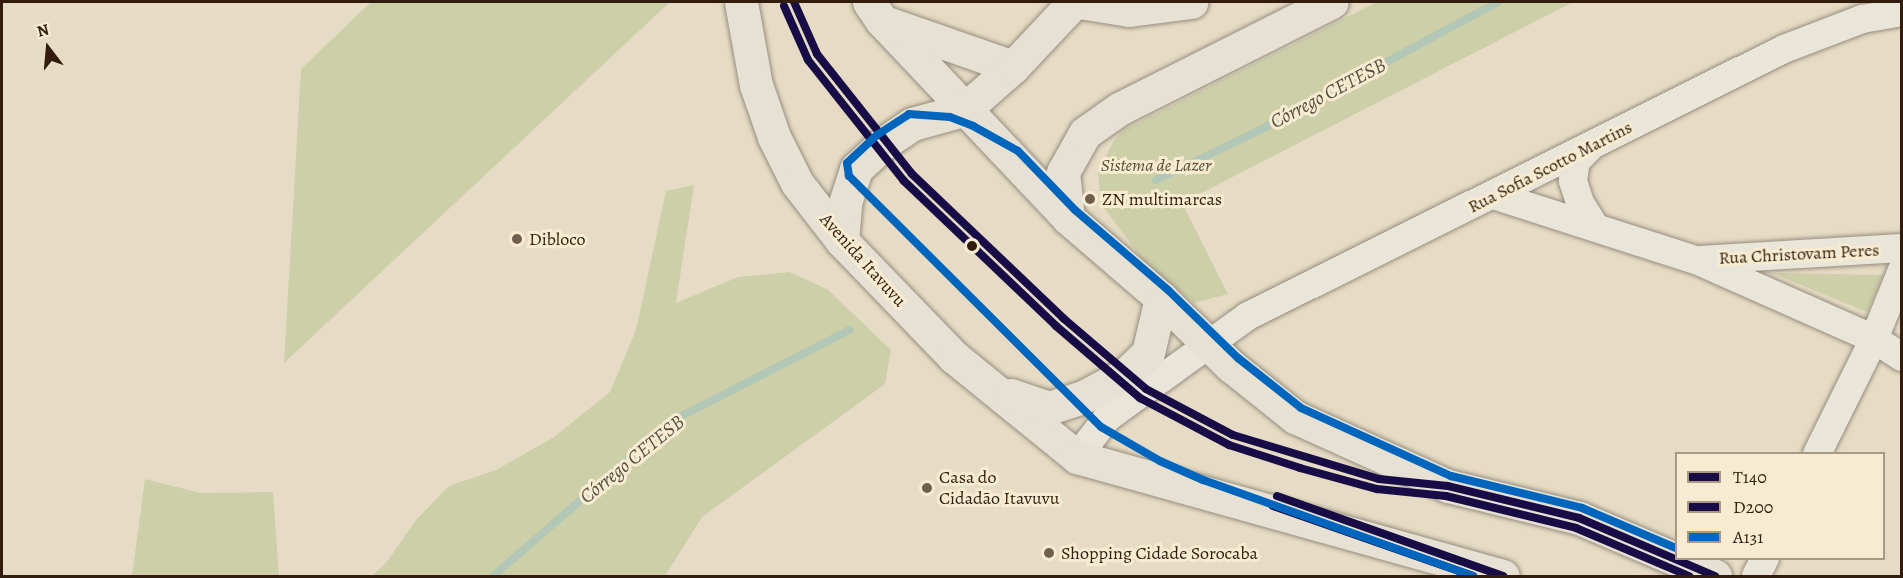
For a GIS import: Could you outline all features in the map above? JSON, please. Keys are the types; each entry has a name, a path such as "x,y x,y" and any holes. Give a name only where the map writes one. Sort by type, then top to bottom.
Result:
{"main road":[{"name":"Avenida Itavuvu","path":"740,2 756,85 774,137 797,183 842,241 954,357 1077,457 1503,576"},
{"path":"842,241 845,203 856,169 884,142 912,124 964,110 1013,67 1074,2"},
{"path":"1079,2 1129,10 1191,2"},
{"path":"1068,218 1063,172 1085,133 1119,108 1332,2"},
{"path":"876,11 1013,67"},
{"path":"876,11 964,110 1068,218 1295,417 1448,486 1579,518 1675,559"},
{"path":"912,124 948,127 1011,159"},
{"path":"993,387 1029,404 1049,408 1085,396 1126,374 1148,353 1161,298"},
{"path":"1677,560 1715,576"}],"street":[{"name":"Rua Sofia Scotto Martins","path":"1209,344 1248,316 1784,49 1862,19 1902,12"},
{"path":"1588,148 1576,161 1573,181 1580,204 1595,227"},
{"path":"1493,195 1696,260 1874,339 1902,357"},
{"name":"Rua Christovam Peres","path":"1696,260 1902,248"},
{"path":"1818,452 1874,339 1902,270"},
{"path":"1077,457 1107,418 1209,344"},
{"path":"1756,576 1764,560"}],"green space":[{"path":"371,2 670,2 284,363 301,69"},
{"name":"Sistema de Lazer","path":"1377,2 1573,2 1182,203 1228,294 1194,303 1143,260 1101,204 1098,172 1113,142 1123,130"},
{"path":"694,185 676,303 738,277 789,272 827,289 891,350 885,384 702,517 665,576 372,576 386,563 416,520 449,486 496,470 554,437 610,392 636,330 666,191"},
{"path":"1772,273 1883,275 1867,312"},
{"path":"145,479 201,493 273,492 279,576 132,576"}],"waterway":[{"name":"Córrego CETESB","path":"1156,180 1262,129 1498,2"},
{"name":"Córrego CETESB","path":"493,576 674,420 849,330"}],"transit line":[{"name":"T140","path":"794,2 817,54 912,174 1063,318 1146,389 1233,435 1379,479 1448,486 1579,518 1675,559"},
{"name":"D200","path":"784,6 808,60 904,181 1056,326 1140,398 1229,445 1300,468 1377,489 1446,496 1576,528 1689,576"},
{"name":"A131","path":"1473,576 1203,480 1160,461 1101,427 849,176 847,163 877,135 909,114 950,117 973,126 1018,151 1075,210 1168,290 1238,358 1301,408 1451,476 1582,508 1675,548"},
{"name":"T140","path":"1277,496 1503,576"},
{"name":"D200","path":"1273,506 1473,576"},
{"name":"T140","path":"1677,560 1715,576"}],"place":[{"name":"ZN multimarcas","path":"1090,199"},
{"name":"Dibloco","path":"517,239"},
{"name":"Casa do Cidadão Itavuvu","path":"927,488"},
{"name":"Shopping Cidade Sorocaba","path":"1049,553"}]}
